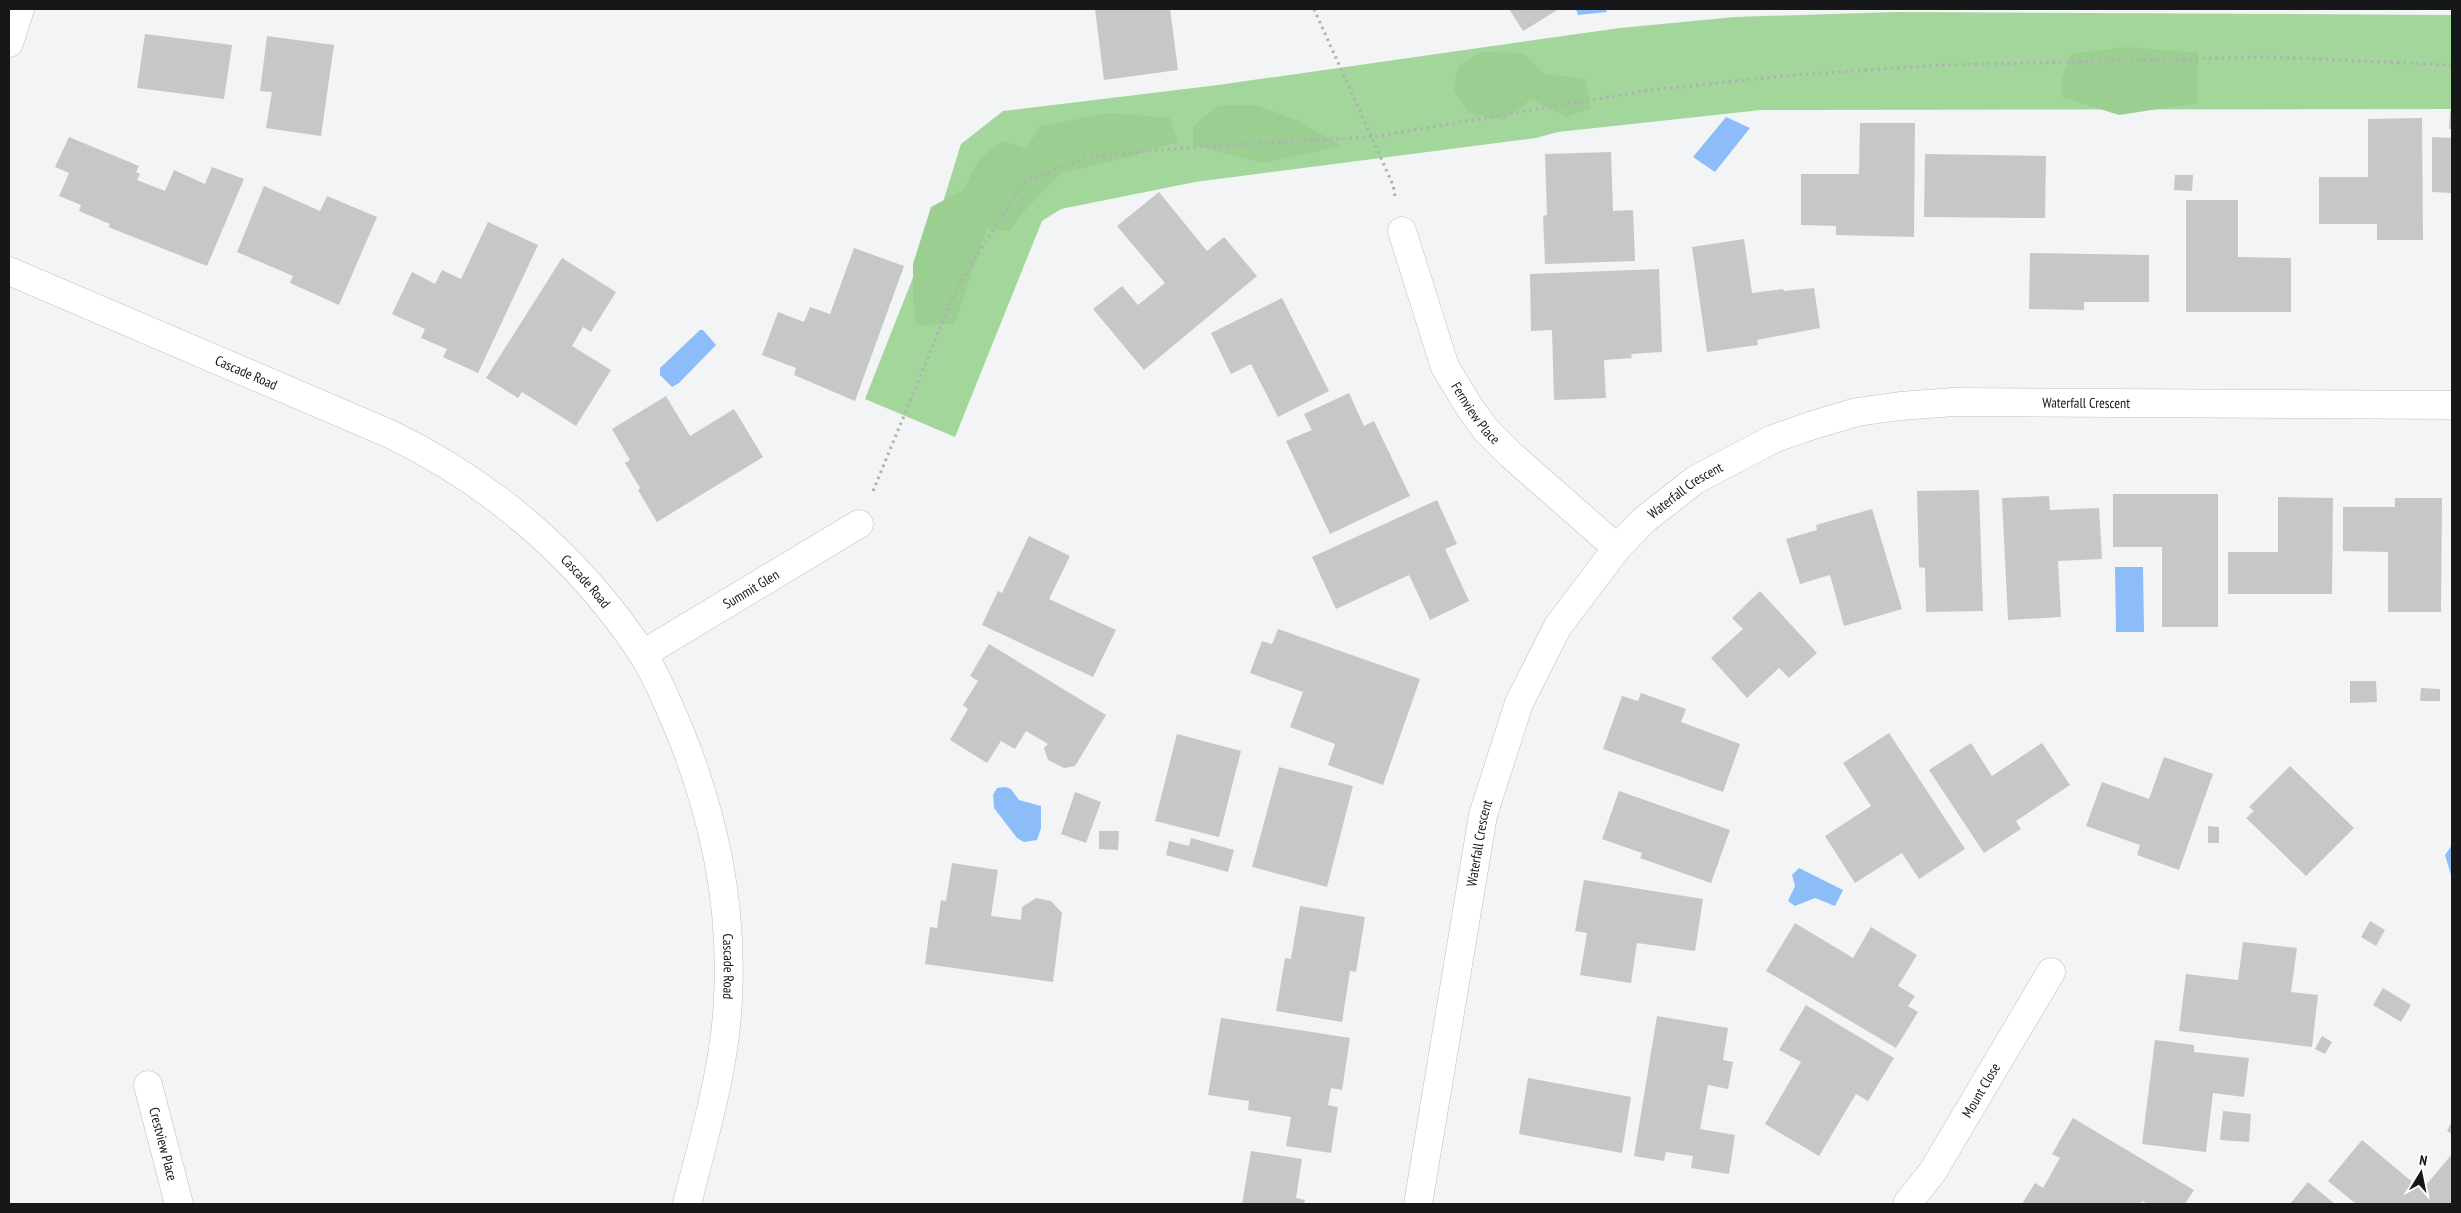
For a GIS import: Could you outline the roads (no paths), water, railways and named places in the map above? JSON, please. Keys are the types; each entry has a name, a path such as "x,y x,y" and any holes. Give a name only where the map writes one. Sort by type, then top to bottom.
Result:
{"street":[{"path":"9,43 20,9"},
{"name":"Fernview Place","path":"1402,231 1440,352 1460,394 1486,430 1511,455 1616,548"},
{"name":"Cascade Road","path":"9,271 390,434 431,454 509,506 539,533 594,591 643,654 664,695 695,772 717,850 725,889 728,926 728,999 721,1065 687,1204"},
{"name":"Waterfall Crescent","path":"1418,1204 1483,815 1519,703 1558,626 1616,548 1644,520 1695,480 1773,439 1857,412 1900,406 1954,402 2452,405"},
{"name":"Summit Glen","path":"643,654 860,524"},
{"name":"Mount Close","path":"1907,1204 1933,1171 2051,972"},
{"name":"Crestview Place","path":"148,1085 179,1204"}],"water":[{"path":"1576,9 1606,9 1607,12 1578,15"},
{"path":"1726,117 1750,128 1715,172 1693,157"},
{"path":"700,330 703,330 716,345 679,383 672,387 660,375 660,368"},
{"path":"2115,567 2143,567 2144,632 2116,632"},
{"path":"1005,787 1011,789 1019,800 1041,806 1041,828 1037,840 1024,842 1017,838 994,808 993,795 997,788"},
{"path":"2452,845 2452,878 2445,855"},
{"path":"1799,868 1843,890 1835,906 1815,898 1795,906 1788,901 1795,886 1792,875"}]}
